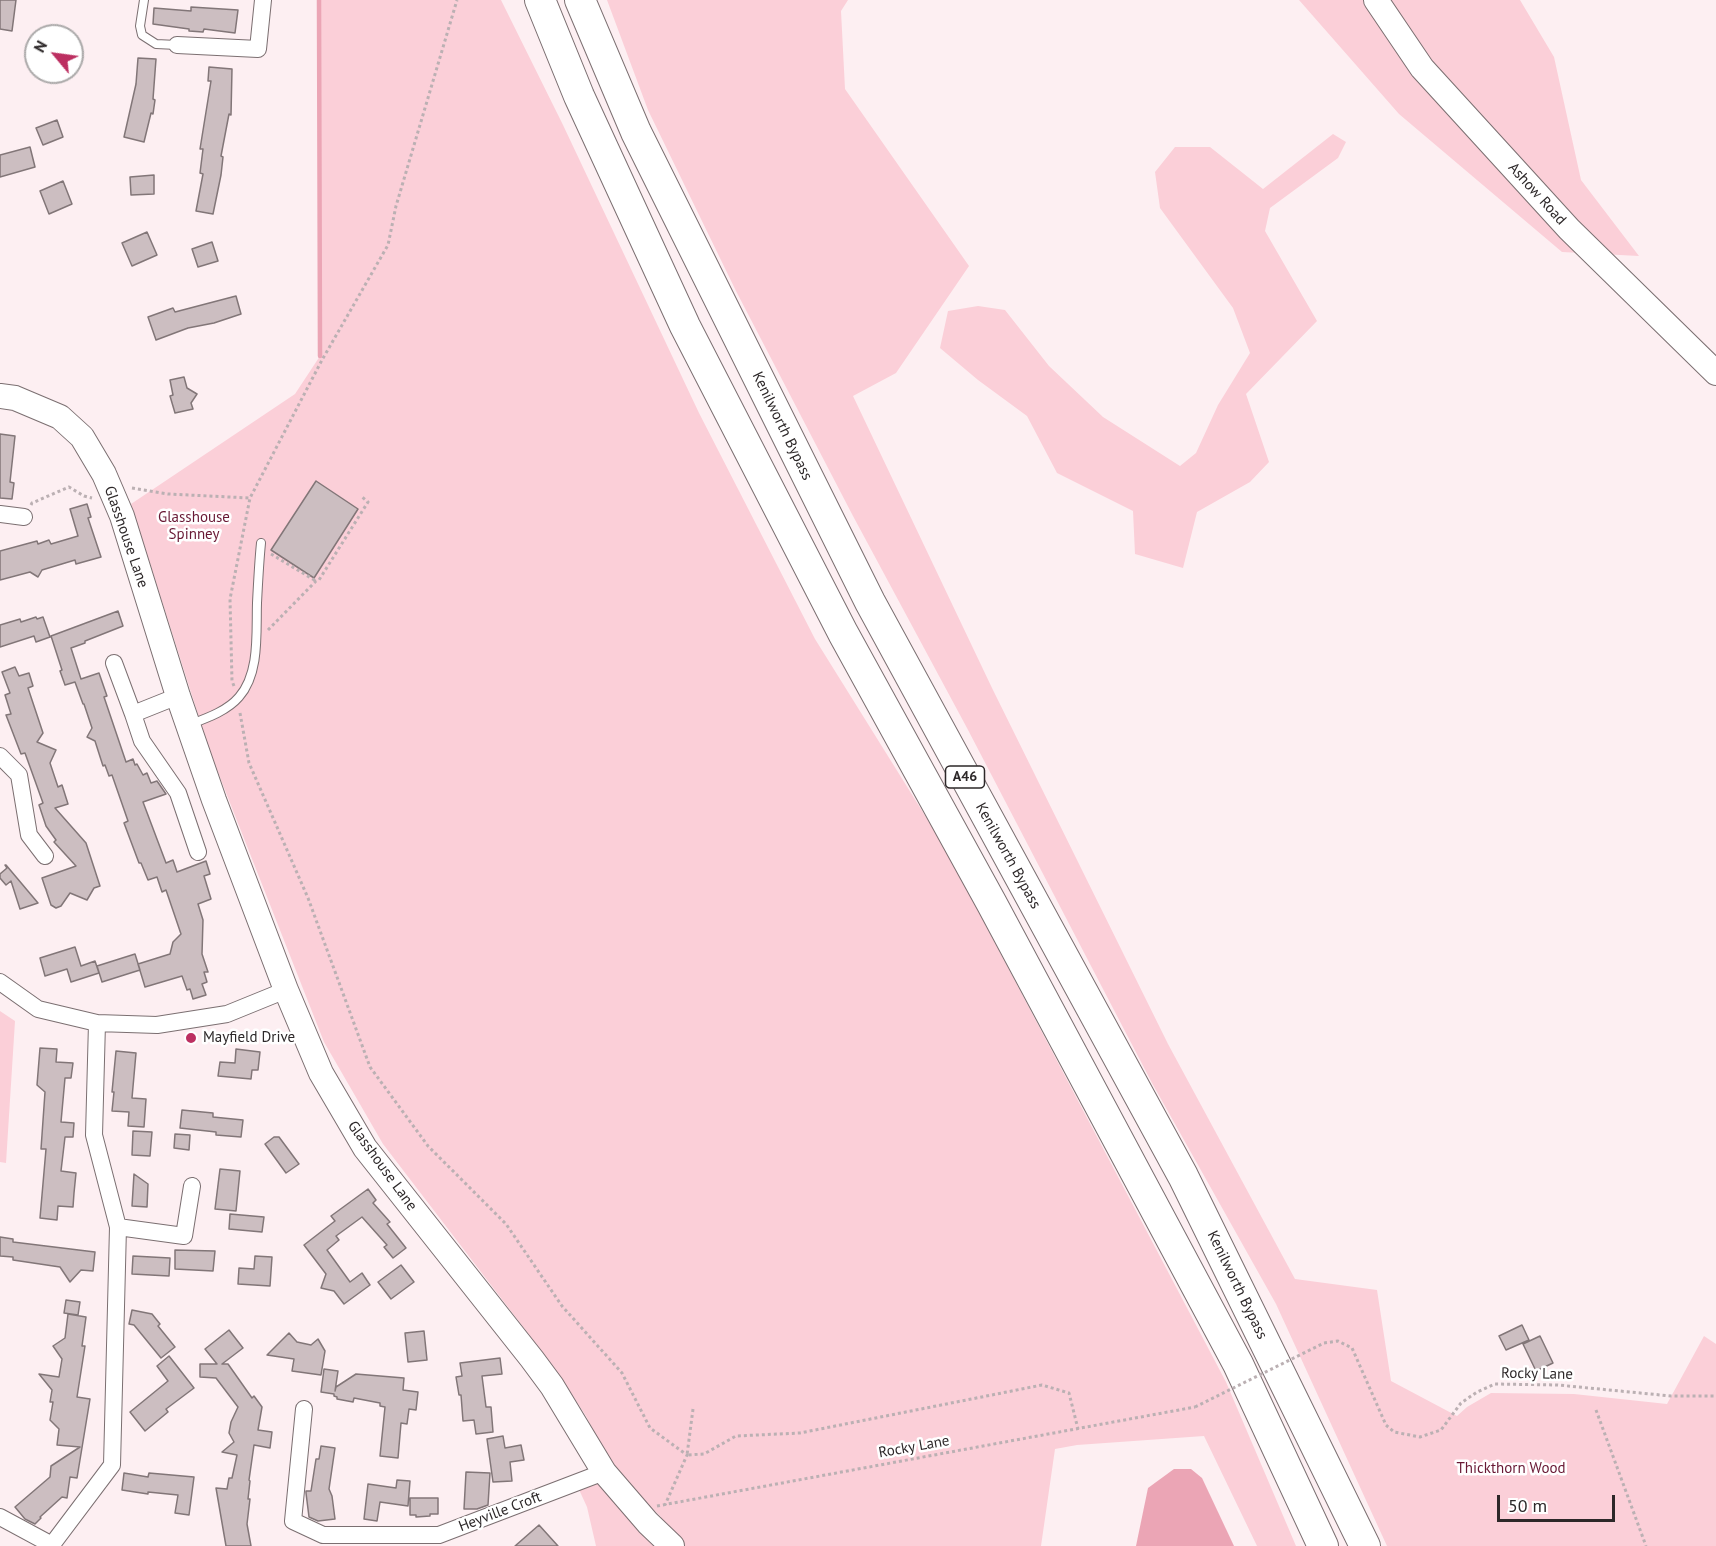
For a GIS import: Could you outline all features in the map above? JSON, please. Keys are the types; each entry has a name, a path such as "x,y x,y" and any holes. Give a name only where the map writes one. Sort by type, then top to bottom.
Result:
{"highway":[{"name":"A46","path":"540,0 579,96 685,326 843,633 998,914 1238,1364 1323,1546"},
{"name":"Kenilworth Bypass","path":"580,0 636,132 870,602 1183,1176 1365,1546"}],"street":[{"path":"177,45 258,50 263,0"},
{"name":"Ashow Road","path":"1376,0 1422,68 1569,229 1716,373"},
{"name":"Glasshouse Lane","path":"0,396 15,398 60,417 82,437 104,474 122,516 188,725 286,990 321,1073 365,1148 552,1386 604,1472 672,1546"},
{"path":"0,514 24,517"},
{"path":"114,663 142,741 178,793 198,852"},
{"path":"133,714 178,696"},
{"path":"0,756 19,775 29,835 45,856"},
{"path":"0,982 38,1009 98,1023 157,1025 227,1014 286,990"},
{"path":"0,1517 51,1546 112,1465 118,1227 94,1135 98,1023"},
{"path":"118,1227 184,1236 192,1186"},
{"name":"Heyville Croft","path":"304,1409 293,1521 323,1535 438,1541 604,1472"}],"lane":[{"path":"144,0 140,26 142,35 156,44 177,45"},
{"path":"188,725 213,715 238,699 247,687 256,654 260,546"}],"path":[{"path":"457,0 396,206 388,245 322,360 250,498 230,599 232,681 238,699 249,763 308,898 370,1067 428,1146 506,1224 561,1306 622,1373 650,1428 687,1455 705,1454 736,1436 800,1433 1042,1385 1069,1393 1078,1429"},
{"path":"24,517 32,503 69,487 84,496 96,499 109,486 168,494 250,498"},
{"path":"256,642 318,580 368,501 361,496"},
{"path":"260,546 316,581"},
{"name":"Rocky Lane","path":"637,1510 1196,1407 1324,1343 1338,1341 1352,1348 1386,1425 1394,1432 1420,1437 1441,1430 1461,1403 1495,1384 1558,1385 1671,1396 1716,1396"},
{"path":"665,1505 687,1455 693,1409"},
{"path":"1596,1410 1646,1546"}],"green space":[{"name":"Glasshouse Spinney","path":"319,0 501,0 563,125 699,413 815,639 944,846 1226,1382 1296,1546 1257,1546 1204,1436 1077,1445 1055,1449 1041,1546 680,1546 656,1522 661,1517 612,1469 586,1416 553,1366 383,1144 324,1042 210,752 131,504 295,394 320,356"},
{"name":"Thickthorn Wood","path":"607,0 848,0 841,11 845,89 969,266 896,373 853,396 992,688 1168,1044 1295,1279 1377,1290 1391,1381 1457,1416 1467,1407 1491,1393 1574,1394 1667,1404 1704,1336 1716,1344 1716,1546 1387,1546 1276,1304 1152,1083 736,291 648,110"},
{"path":"1299,0 1520,0 1554,57 1581,180 1639,256 1562,252 1399,114"},
{"path":"1333,134 1346,142 1338,158 1270,208 1265,231 1317,321 1246,394 1269,462 1250,482 1197,512 1183,568 1135,554 1133,511 1057,473 1027,416 978,380 940,348 948,311 978,306 1005,310 1049,366 1103,417 1180,466 1196,453 1218,405 1250,353 1233,308 1160,208 1155,172 1175,147 1210,147 1263,189"},
{"path":"0,1011 15,1021 6,1163 0,1162"},
{"path":"604,1472 673,1546 596,1546 587,1507 576,1483"}],"shaded area":[{"path":"1174,1469 1191,1469 1202,1478 1234,1546 1136,1546 1148,1488"}],"building":[{"path":"0,0 16,0 12,31 0,29"},
{"path":"191,7 238,10 235,33 204,29 203,32 189,31 189,29 153,24 154,8 191,11"},
{"path":"138,58 156,59 153,114 151,113 144,142 124,137 136,84"},
{"path":"209,67 232,69 231,115 229,114 221,156 223,157 221,175 213,214 196,211 203,174 200,173 203,149 200,149 211,81 208,81"},
{"path":"57,120 63,137 43,145 36,128"},
{"path":"30,147 35,167 0,177 0,155"},
{"path":"154,175 154,194 131,195 130,177"},
{"path":"63,181 72,204 49,214 40,191"},
{"path":"147,232 157,255 132,266 122,243"},
{"path":"212,242 218,261 198,267 192,249"},
{"path":"236,296 241,314 214,323 188,328 156,340 148,317 173,308 175,312"},
{"path":"184,377 187,388 197,394 191,403 193,409 175,413 170,396 173,395 170,380"},
{"path":"0,434 15,436 10,482 14,483 12,499 0,498"},
{"path":"316,481 358,509 314,578 271,550"},
{"path":"87,504 91,517 88,518 101,557 76,564 75,560 42,570 38,577 30,572 0,580 0,551 37,541 38,544 49,540 51,544 78,536 70,509"},
{"path":"118,611 123,626 71,648 81,679 99,673 107,696 104,697 126,762 133,759 143,775 147,773 151,783 157,781 166,794 143,802 166,863 173,860 177,872 206,861 210,874 204,876 211,899 198,904 203,920 202,954 208,972 204,972 207,982 202,984 206,995 193,999 182,976 145,987 138,964 170,954 173,942 181,934 166,890 162,892 157,877 148,880 139,863 124,823 128,821 112,775 109,776 105,765 103,766 95,741 87,737 92,728 84,704 75,682 65,685 51,636"},
{"path":"36,617 37,619 43,617 50,637 36,642 34,636 0,647 0,625"},
{"path":"15,667 19,676 29,673 33,686 28,688 43,733 37,742 56,750 50,763 58,787 62,785 68,804 55,808 86,843 100,886 94,888 87,900 70,893 61,906 56,908 51,905 42,878 76,866 54,842 56,840 46,826 39,805 43,803 25,753 21,754 6,715 11,714 5,695 10,693 2,672"},
{"path":"5,865 38,903 20,909 11,881 6,885 0,878 0,874 7,868"},
{"path":"75,947 81,966 95,961 99,973 71,982 67,969 45,976 40,958"},
{"path":"135,954 140,970 102,982 97,966"},
{"path":"40,1048 57,1049 56,1062 73,1063 71,1078 65,1078 61,1122 74,1123 73,1137 65,1137 61,1171 76,1173 73,1207 58,1206 57,1220 40,1218 46,1149 41,1149 45,1092 37,1085"},
{"path":"236,1049 260,1052 258,1070 252,1070 251,1079 218,1076 220,1062 235,1063"},
{"path":"116,1051 136,1053 132,1098 146,1099 144,1127 128,1126 129,1112 112,1111"},
{"path":"182,1110 213,1113 213,1117 243,1120 241,1137 180,1128"},
{"path":"133,1131 152,1132 150,1156 132,1155"},
{"path":"175,1134 190,1135 189,1150 174,1148"},
{"path":"274,1137 279,1137 299,1164 286,1173 265,1144"},
{"path":"220,1169 240,1171 236,1211 215,1209"},
{"path":"134,1174 148,1184 147,1207 132,1206"},
{"path":"368,1189 376,1200 373,1203 390,1222 387,1224 406,1248 393,1258 384,1247 387,1245 362,1217 336,1236 339,1240 327,1250 350,1282 362,1273 370,1285 344,1304 334,1291 321,1288 326,1274 304,1245 335,1221 331,1216"},
{"path":"230,1214 264,1217 262,1232 229,1229"},
{"path":"0,1237 13,1239 13,1242 95,1252 93,1271 81,1270 70,1282 60,1267 0,1256"},
{"path":"175,1250 215,1251 213,1271 175,1269"},
{"path":"133,1256 170,1258 169,1276 132,1274"},
{"path":"255,1256 272,1257 270,1286 238,1284 239,1268 254,1269"},
{"path":"401,1265 414,1282 391,1299 378,1282"},
{"path":"66,1300 80,1302 78,1315 64,1313"},
{"path":"132,1310 152,1314 160,1324 158,1326 175,1347 161,1358 134,1325 129,1324"},
{"path":"68,1314 86,1317 82,1346 85,1346 77,1397 90,1399 77,1478 70,1477 67,1498 62,1497 35,1524 25,1519 15,1507 50,1477 51,1466 80,1447 57,1445 59,1429 50,1420 52,1390 39,1374 59,1377 62,1359 53,1346 65,1338"},
{"path":"1522,1325 1529,1340 1506,1350 1499,1336"},
{"path":"229,1330 243,1348 222,1364 228,1364 252,1398 254,1396 262,1407 258,1430 272,1432 270,1448 254,1445 249,1480 248,1499 250,1499 247,1524 251,1546 226,1546 216,1488 227,1489 229,1478 232,1478 237,1455 222,1452 234,1442 229,1433 238,1407 216,1378 200,1377 200,1364 217,1364 205,1349"},
{"path":"424,1331 427,1360 408,1362 405,1333"},
{"path":"289,1333 297,1342 311,1345 318,1339 325,1351 321,1375 292,1371 294,1359 267,1355"},
{"path":"1540,1336 1553,1363 1536,1371 1523,1344"},
{"path":"169,1356 194,1388 166,1409 168,1412 145,1431 130,1412 168,1381 157,1366"},
{"path":"500,1358 502,1374 482,1376 486,1407 491,1407 493,1432 476,1434 474,1420 463,1421 461,1395 459,1395 456,1377 462,1376 460,1363"},
{"path":"324,1369 338,1371 335,1391 336,1387 356,1374 404,1378 403,1390 418,1392 416,1410 409,1409 407,1424 401,1423 398,1458 380,1456 385,1407 380,1406 380,1403 354,1398 353,1402 337,1399 334,1394 321,1392"},
{"path":"503,1436 505,1448 521,1445 524,1460 510,1462 512,1481 493,1482 487,1439"},
{"path":"321,1446 335,1448 329,1489 335,1519 318,1521 309,1517 306,1491 311,1491 316,1459 319,1459"},
{"path":"466,1472 490,1473 488,1505 477,1509 464,1509"},
{"path":"124,1473 148,1477 149,1473 194,1477 189,1515 175,1513 178,1495 122,1490"},
{"path":"397,1480 410,1481 408,1506 380,1502 377,1521 364,1519 368,1484 396,1488"},
{"path":"410,1498 438,1498 438,1514 416,1517 416,1515 410,1515"},
{"path":"539,1525 558,1546 515,1546"}],"waterway":[{"path":"319,0 320,356"}],"place":[{"name":"Mayfield Drive","path":"191,1038"}]}
